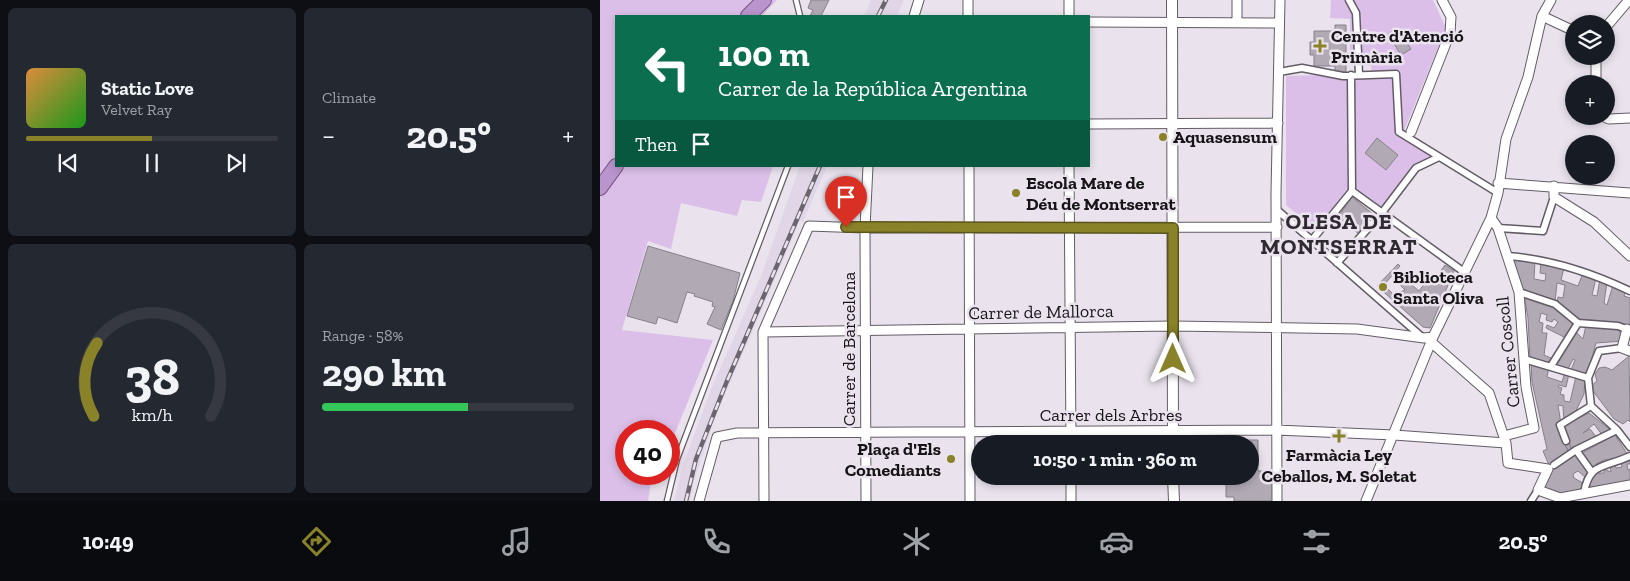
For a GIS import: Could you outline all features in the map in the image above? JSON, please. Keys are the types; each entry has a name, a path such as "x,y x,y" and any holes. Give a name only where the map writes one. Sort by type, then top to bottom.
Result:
{"highway":[{"path":"749,15 764,0"},
{"path":"600,188 615,167"}],"street":[{"path":"914,15 919,0"},
{"path":"968,0 968,15"},
{"path":"1069,0 1069,15"},
{"path":"1172,0 1173,435"},
{"path":"1237,0 1237,23"},
{"path":"1277,501 1276,209 1280,0"},
{"path":"1349,0 1356,13 1359,74"},
{"path":"1411,132 1450,33 1450,17 1442,0"},
{"path":"1366,501 1394,435 1429,339 1491,218 1498,193 1506,140 1528,77 1542,16 1551,0"},
{"path":"1615,16 1628,0"},
{"path":"1542,16 1565,27"},
{"path":"1090,22 1279,23"},
{"path":"1279,72 1302,68 1332,76 1396,74 1399,132 1498,193"},
{"path":"1312,240 1352,191 1351,75"},
{"path":"1615,119 1630,118"},
{"path":"1090,124 1278,123"},
{"path":"1337,263 1381,214 1416,168 1439,157"},
{"name":"Carrer de Barcelona","path":"866,501 865,228 868,167"},
{"path":"969,167 970,501"},
{"path":"1069,167 1071,432"},
{"path":"1498,183 1630,193"},
{"path":"1498,228 1543,231 1554,197 1554,186"},
{"path":"1352,191 1381,214 1464,272"},
{"path":"1554,197 1594,222 1630,256"},
{"path":"1276,209 1337,263 1429,339 1489,393 1505,440 1508,463 1550,467"},
{"name":"Carrer Coscoll","path":"1491,218 1498,228 1519,292 1526,387 1534,428"},
{"path":"764,501 763,332 809,226 865,228 1277,227"},
{"path":"1507,256 1537,259 1568,266 1587,272 1630,291"},
{"path":"1519,292 1555,304 1578,323 1629,330 1626,349 1599,351 1588,378 1591,406 1630,445"},
{"path":"1550,366 1578,323"},
{"name":"Carrer de Mallorca","path":"763,332 1173,326 1357,329 1429,339"},
{"path":"1524,359 1588,378"},
{"path":"1566,441 1560,425 1591,406"},
{"name":"Carrer dels Arbres","path":"699,501 717,437 737,433 1276,430 1505,440 1534,428"},
{"path":"1531,501 1550,467 1573,451 1618,431"},
{"path":"1573,451 1591,470"},
{"path":"1592,501 1587,492 1586,478 1591,470 1630,456"},
{"path":"1071,485 1071,501"},
{"path":"1174,485 1174,501"},
{"path":"1538,490 1560,499 1587,492 1630,485"}],"lane":[{"path":"796,0 800,15"},
{"path":"667,501 677,459 788,167"}],"shaded area":[{"path":"600,0 777,0 763,15 615,15 615,167 773,167 761,202 742,200 737,216 681,203 671,249 648,241 622,330 713,340 680,421 615,420 615,485 650,485 648,501 600,501"},
{"path":"871,0 904,0 897,15 864,15"},
{"path":"1331,0 1433,0 1446,28 1404,131 1440,154 1418,166 1382,207 1355,187 1319,232 1286,205 1286,76 1372,74 1371,66 1350,65 1350,19 1330,18"},
{"path":"800,167 827,167 803,222 800,221 714,420 694,481 690,501 674,501 678,485 680,485 683,465 711,389 761,276"}],"building":[{"path":"811,0 829,0 822,15 810,15 813,10 808,8"},
{"path":"1335,25 1346,25 1346,72 1335,72 1335,66 1314,66 1314,55 1310,55 1310,42 1314,42 1314,31 1335,31"},
{"path":"1397,28 1411,49 1401,55 1388,34"},
{"path":"1377,138 1398,155 1386,170 1365,153"},
{"path":"1352,197 1374,215 1359,234 1338,217"},
{"path":"648,246 740,273 733,301 721,330 707,324 715,307 712,306 713,302 687,292 677,323 658,317 656,324 627,316"},
{"path":"1512,258 1535,261 1534,279 1545,281 1546,274 1540,273 1541,262 1564,268 1561,280 1578,286 1583,273 1596,278 1592,295 1597,296 1600,279 1607,282 1604,303 1607,305 1613,285 1626,291 1624,296 1630,298 1630,328 1601,321 1576,319 1557,304 1558,297 1563,298 1565,285 1557,283 1555,302 1523,291"},
{"path":"1398,264 1400,266 1384,285 1394,295 1405,290 1400,285 1405,279 1419,291 1431,275 1435,279 1445,265 1454,271 1430,328 1423,327 1377,286"},
{"path":"1524,295 1552,304 1575,323 1566,338 1546,328 1547,325 1554,328 1558,322 1554,319 1552,322 1546,320 1547,315 1541,313 1539,322 1543,323 1542,333 1547,333 1544,355 1553,359 1550,363 1530,359 1528,318"},
{"path":"1586,325 1618,328 1623,341 1596,343 1587,376 1571,370 1575,360 1573,359 1568,369 1554,365 1575,331 1583,339"},
{"path":"1629,356 1630,422 1628,420 1623,424 1614,419 1590,387 1597,381 1595,374 1599,368 1605,367 1612,370"},
{"path":"1531,362 1549,367 1547,377 1562,382 1565,372 1569,374 1566,387 1559,385 1558,387 1562,388 1560,394 1564,395 1564,401 1570,402 1576,376 1585,379 1584,394 1573,417 1564,422 1563,406 1558,405 1564,443 1569,452 1549,465 1543,451 1547,449 1532,382"},
{"path":"1589,413 1612,431 1603,436 1594,424 1583,433 1590,429 1597,438 1572,450 1562,426"},
{"path":"1615,435 1628,455 1608,464 1606,459 1596,464 1598,467 1590,469 1580,454"},
{"path":"1568,440 1572,450 1569,452 1564,443"},
{"path":"1576,452 1590,471 1585,477 1578,471 1573,474 1574,478 1583,483 1582,488 1562,496 1543,490 1550,469"},
{"path":"1630,457 1630,464 1627,464 1628,470 1630,469 1630,482 1585,488 1591,474 1596,475 1596,471 1604,473 1604,469 1611,472 1610,465 1615,463 1616,468 1622,467 1621,461"},
{"path":"1259,471 1273,471 1273,501 1234,501 1234,497 1226,497 1226,485 1259,485"}],"railway":[{"path":"878,15 886,0"},
{"path":"686,501 696,459 727,381 820,167"}],"place":[{"name":"Centre d'Atenció Primària","path":"1320,46"},
{"name":"Aquasensum","path":"1163,137"},
{"name":"Escola Mare de Déu de Montserrat","path":"1016,193"},
{"name":"Biblioteca Santa Oliva","path":"1383,287"},
{"name":"Farmàcia Ley Ceballos, M. Soletat","path":"1339,436"},
{"name":"Plaça d'Els Comediants","path":"951,459"}],"district":[{"name":"OLESA DE MONTSERRAT","path":"1339,234"}],"route":[{"path":"846,227 1173,228 1173,359"}]}
